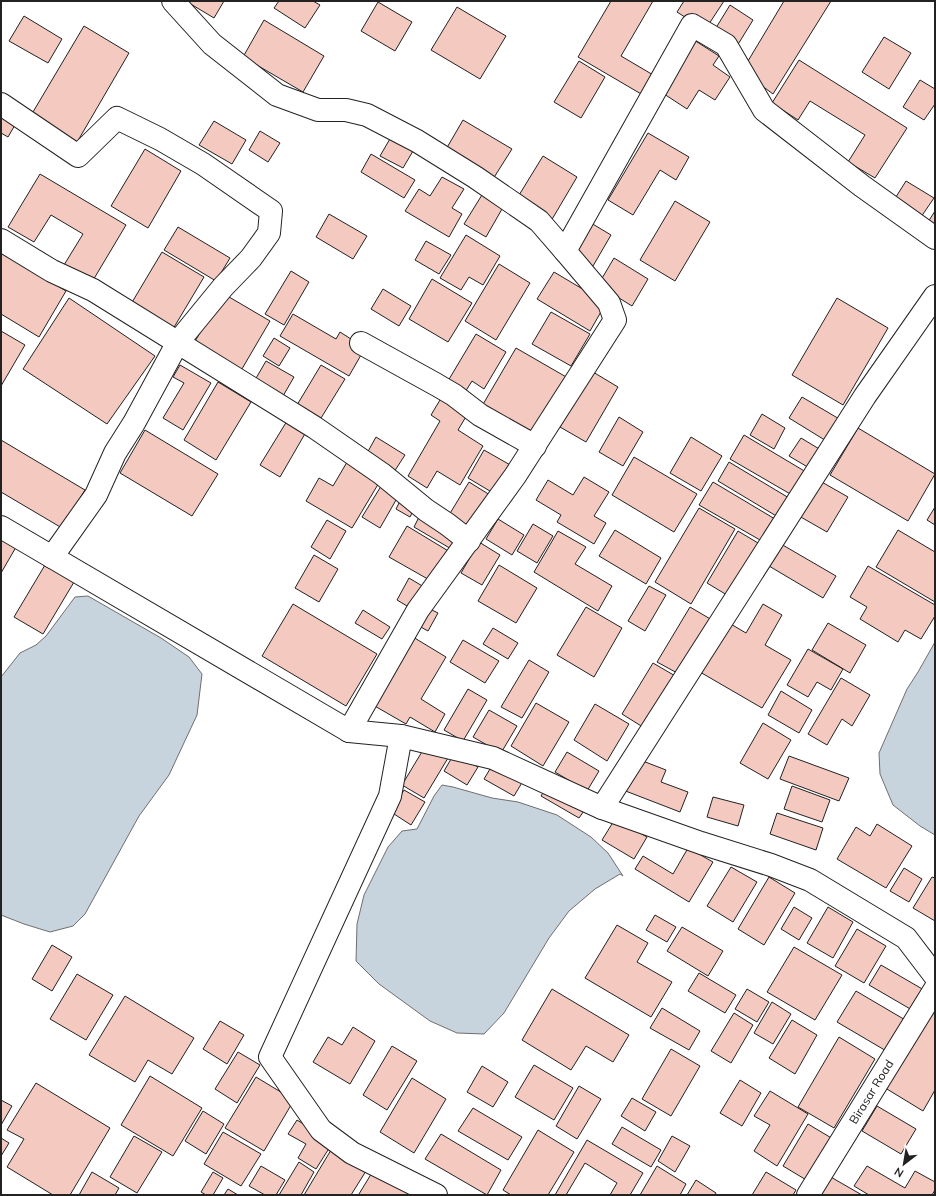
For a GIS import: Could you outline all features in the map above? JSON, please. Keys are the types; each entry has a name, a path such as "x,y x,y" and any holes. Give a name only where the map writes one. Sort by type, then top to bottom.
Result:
{"street":[{"path":"173,1 212,44 277,95 318,110 346,110 367,116 417,141 475,177 539,221 609,302 615,320 535,446 469,541 418,610 350,731"},
{"path":"565,251 692,25 726,45 764,110 862,186 935,238"},
{"path":"1,104 78,156 117,118 160,139 203,164 271,211 269,234 251,258 223,288 178,342 134,423 115,453 96,495 52,557"},
{"path":"1,240 52,271 92,290 314,427 382,474 426,510 469,541"},
{"path":"602,808 865,396 935,296"},
{"path":"361,343 454,395 480,415 535,446"},
{"path":"1,526 350,731 401,736 493,758 602,808 810,880 906,938 935,976"},
{"path":"401,736 390,796 270,1057 322,1130 352,1153 436,1195"},
{"name":"Birasar Road","path":"808,1195 935,989"}],"shaded area":[{"path":"88,596 161,638 189,657 202,674 197,715 169,775 139,816 85,914 73,926 50,932 1,915 1,677 20,653 36,645 46,636 75,597"},
{"path":"935,642 935,835 920,826 893,805 880,774 879,753 907,689"},
{"path":"442,785 492,798 518,802 557,815 591,837 608,853 623,876 620,874 595,889 569,911 549,938 504,1013 484,1034 457,1033 430,1021 379,984 356,961 357,924 364,895 388,847 402,831 417,829 434,796"}],"building":[{"path":"190,1 224,1 214,18 189,3"},
{"path":"279,1 313,1 320,5 305,28 274,8"},
{"path":"611,1 653,1 621,56 660,79 648,98 578,57"},
{"path":"684,1 724,1 705,30 677,12"},
{"path":"784,1 831,1 773,94 742,71"},
{"path":"378,2 412,22 395,51 361,31"},
{"path":"730,5 753,20 737,46 714,31"},
{"path":"457,7 506,36 480,79 431,50"},
{"path":"24,16 62,39 48,63 9,41"},
{"path":"264,20 324,56 303,92 243,57"},
{"path":"84,26 129,53 76,144 30,117"},
{"path":"884,37 911,53 889,89 862,72"},
{"path":"694,40 719,56 713,65 730,77 715,100 699,90 687,109 661,92"},
{"path":"799,60 907,128 875,178 848,162 865,135 810,101 798,120 772,103"},
{"path":"579,61 605,77 581,118 554,102"},
{"path":"920,80 935,89 935,104 924,120 903,107"},
{"path":"1,107 19,118 8,137 1,133"},
{"path":"463,120 512,149 493,179 445,151"},
{"path":"214,121 246,140 232,164 199,145"},
{"path":"260,131 280,143 268,162 249,150"},
{"path":"648,133 689,157 676,180 660,170 633,215 608,200"},
{"path":"391,137 413,151 403,168 380,156"},
{"path":"145,149 181,171 148,228 111,206"},
{"path":"371,154 415,180 404,198 361,172"},
{"path":"543,156 577,177 551,221 516,200"},
{"path":"40,174 126,225 92,282 64,265 83,234 51,215 34,242 8,227"},
{"path":"442,177 464,189 452,208 462,214 449,237 405,211 419,189 430,196"},
{"path":"906,181 934,198 921,217 894,200"},
{"path":"485,190 506,202 486,237 464,224"},
{"path":"675,201 710,222 675,281 640,260"},
{"path":"935,211 935,227 928,222"},
{"path":"329,214 367,236 353,259 316,237"},
{"path":"591,223 611,235 593,266 573,254"},
{"path":"178,227 230,258 216,281 164,250"},
{"path":"466,235 500,256 483,285 469,277 461,290 440,278"},
{"path":"426,241 451,255 439,274 415,260"},
{"path":"1,252 66,291 39,337 1,314"},
{"path":"162,252 204,277 173,329 131,304"},
{"path":"614,258 648,279 632,306 598,285"},
{"path":"499,264 530,283 496,340 465,321"},
{"path":"291,271 309,282 284,325 265,314"},
{"path":"554,272 606,303 590,331 537,299"},
{"path":"432,279 472,303 448,342 409,319"},
{"path":"383,289 411,306 399,326 371,309"},
{"path":"224,294 270,321 239,374 192,346"},
{"path":"69,298 155,356 107,424 23,369"},
{"path":"837,298 888,328 843,405 792,375"},
{"path":"551,312 590,334 571,366 532,344"},
{"path":"293,314 336,339 340,332 365,348 349,376 280,336"},
{"path":"1,331 25,345 1,386"},
{"path":"476,334 506,352 484,389 472,381 462,397 445,386"},
{"path":"274,338 290,348 279,366 263,356"},
{"path":"516,348 568,378 534,436 482,406"},
{"path":"266,361 294,377 283,396 255,380"},
{"path":"180,365 211,383 183,430 163,418 184,383 173,377"},
{"path":"321,365 345,379 318,423 294,410"},
{"path":"593,372 618,387 586,442 560,427"},
{"path":"218,382 251,402 216,460 184,440"},
{"path":"443,395 470,410 458,430 483,446 460,485 437,471 427,488 408,476 440,421 431,415"},
{"path":"802,397 841,420 828,442 789,418"},
{"path":"762,414 785,428 774,449 750,435"},
{"path":"619,417 643,432 623,466 599,452"},
{"path":"287,421 306,432 280,477 260,465"},
{"path":"858,428 935,474 908,521 830,475"},
{"path":"145,430 218,474 192,516 120,473"},
{"path":"744,435 806,472 792,495 730,459"},
{"path":"376,437 405,455 394,472 366,455"},
{"path":"691,437 722,456 701,491 670,473"},
{"path":"801,438 821,450 811,469 789,456"},
{"path":"1,440 85,490 62,528 1,492"},
{"path":"484,450 512,466 495,494 468,478"},
{"path":"350,457 383,476 352,528 306,501 319,478 333,486"},
{"path":"634,457 697,494 674,532 612,495"},
{"path":"729,462 789,498 778,517 718,481"},
{"path":"584,477 609,492 594,516 606,523 594,544 557,522 561,515 536,500 548,480 573,495"},
{"path":"820,481 848,497 827,532 799,516"},
{"path":"469,482 490,495 468,533 446,520"},
{"path":"713,482 780,522 767,544 699,505"},
{"path":"383,483 400,493 380,528 362,517"},
{"path":"401,499 415,507 410,517 396,509"},
{"path":"935,507 935,525 927,520"},
{"path":"699,508 735,529 691,604 655,582"},
{"path":"421,513 461,537 453,550 414,527"},
{"path":"498,519 524,535 512,555 486,539"},
{"path":"327,520 346,531 330,559 311,547"},
{"path":"533,524 553,536 537,563 517,551"},
{"path":"407,526 450,552 433,582 389,557"},
{"path":"615,530 661,558 646,584 599,556"},
{"path":"898,530 935,552 935,602 876,567"},
{"path":"1,531 19,542 1,573"},
{"path":"558,531 586,547 575,564 612,586 598,611 534,572"},
{"path":"738,531 763,546 732,598 707,583"},
{"path":"479,542 500,555 482,585 461,573"},
{"path":"781,544 836,576 823,598 769,566"},
{"path":"314,555 338,569 319,602 295,588"},
{"path":"45,565 74,582 43,634 14,617"},
{"path":"499,565 537,588 516,623 478,601"},
{"path":"868,566 935,605 935,616 921,639 905,630 898,642 860,619 867,607 850,597"},
{"path":"409,578 424,587 412,609 397,600"},
{"path":"649,586 666,595 645,631 628,621"},
{"path":"293,604 377,654 346,706 262,656"},
{"path":"763,604 782,615 765,645 791,660 762,708 700,672 729,623 746,633"},
{"path":"586,607 622,628 594,677 557,655"},
{"path":"690,607 712,620 679,674 657,662"},
{"path":"430,609 438,613 428,631 419,626"},
{"path":"363,610 390,627 382,639 355,623"},
{"path":"828,623 866,645 850,673 812,650"},
{"path":"493,628 518,643 508,659 483,644"},
{"path":"413,637 446,657 421,699 445,714 435,732 410,717 406,724 373,705"},
{"path":"463,640 499,661 485,683 450,662"},
{"path":"808,649 843,669 831,690 817,682 808,697 787,685"},
{"path":"529,660 549,672 522,718 501,707"},
{"path":"653,663 677,677 646,729 622,714"},
{"path":"841,678 870,695 852,726 842,719 827,745 808,734"},
{"path":"468,689 487,700 463,741 444,730"},
{"path":"781,691 812,710 799,733 768,715"},
{"path":"536,703 569,722 543,766 511,746"},
{"path":"595,704 629,724 607,761 574,740"},
{"path":"489,710 517,726 501,753 473,737"},
{"path":"763,723 791,740 768,779 740,763"},
{"path":"426,745 448,758 424,798 402,785"},
{"path":"567,752 599,771 587,791 555,772"},
{"path":"454,754 478,767 467,785 444,771"},
{"path":"789,756 849,778 839,801 780,779"},
{"path":"635,758 666,770 661,782 688,792 680,812 623,790"},
{"path":"493,764 523,781 514,796 484,779"},
{"path":"547,786 586,808 579,818 541,796"},
{"path":"792,786 830,800 822,822 784,809"},
{"path":"404,790 425,802 411,825 391,812"},
{"path":"713,797 744,805 738,826 707,817"},
{"path":"777,813 823,828 816,850 770,834"},
{"path":"615,819 647,837 634,859 602,840"},
{"path":"877,824 912,846 886,888 837,859 856,827 870,836"},
{"path":"688,848 713,862 689,902 635,869 643,856 673,874"},
{"path":"731,867 757,882 733,922 707,906"},
{"path":"904,868 922,879 909,902 890,891"},
{"path":"769,877 795,893 764,945 738,929"},
{"path":"932,877 935,878 935,921 913,908"},
{"path":"794,907 812,918 799,940 781,929"},
{"path":"828,907 853,922 833,958 807,943"},
{"path":"655,915 676,927 667,942 646,930"},
{"path":"617,925 648,943 637,962 672,982 651,1017 585,978"},
{"path":"682,927 723,951 708,976 667,951"},
{"path":"857,929 886,946 864,983 835,966"},
{"path":"52,945 72,957 52,991 32,979"},
{"path":"794,947 842,975 815,1020 767,992"},
{"path":"881,965 924,990 912,1010 869,985"},
{"path":"699,973 736,995 725,1013 688,991"},
{"path":"77,974 113,995 86,1040 50,1019"},
{"path":"552,989 629,1035 613,1062 586,1046 571,1070 522,1040"},
{"path":"747,989 769,1002 757,1022 735,1009"},
{"path":"856,991 907,1021 888,1052 837,1022"},
{"path":"935,995 935,1090 923,1111 882,1086"},
{"path":"125,996 194,1038 172,1074 148,1060 135,1082 89,1055"},
{"path":"772,1002 791,1014 773,1044 754,1033"},
{"path":"662,1008 700,1031 689,1050 650,1028"},
{"path":"734,1013 753,1025 731,1063 711,1051"},
{"path":"792,1020 817,1035 795,1074 769,1058"},
{"path":"220,1021 244,1035 227,1064 203,1049"},
{"path":"353,1027 375,1041 350,1084 313,1062 328,1037 342,1045"},
{"path":"839,1037 875,1059 834,1128 798,1107"},
{"path":"392,1046 417,1061 387,1110 363,1095"},
{"path":"671,1049 700,1066 671,1116 642,1099"},
{"path":"238,1052 260,1065 237,1103 215,1089"},
{"path":"534,1065 573,1088 554,1120 515,1097"},
{"path":"482,1066 508,1082 493,1107 467,1092"},
{"path":"150,1076 202,1108 173,1156 121,1125"},
{"path":"256,1077 294,1100 264,1151 225,1128"},
{"path":"412,1078 446,1099 414,1153 380,1132"},
{"path":"740,1080 761,1093 742,1126 720,1113"},
{"path":"36,1083 110,1128 70,1195 53,1195 7,1167 24,1139 7,1130"},
{"path":"579,1086 601,1099 577,1139 556,1126"},
{"path":"770,1091 808,1114 777,1166 754,1151 770,1125 754,1116"},
{"path":"632,1098 656,1112 645,1131 621,1116"},
{"path":"1,1100 12,1106 1,1125"},
{"path":"877,1106 916,1129 901,1154 862,1131"},
{"path":"473,1108 522,1137 508,1160 458,1131"},
{"path":"203,1111 224,1124 206,1154 185,1141"},
{"path":"297,1120 333,1142 316,1169 298,1158 306,1144 288,1134"},
{"path":"808,1124 833,1139 808,1181 783,1166"},
{"path":"622,1127 661,1150 651,1167 612,1144"},
{"path":"538,1130 574,1152 548,1195 511,1195 503,1190"},
{"path":"223,1132 261,1154 241,1186 204,1164"},
{"path":"441,1134 501,1170 487,1195 425,1159"},
{"path":"134,1136 162,1152 137,1193 110,1177"},
{"path":"672,1136 690,1146 675,1172 658,1161"},
{"path":"1,1138 9,1143 1,1156"},
{"path":"587,1140 643,1173 630,1195 610,1195 617,1183 585,1163 566,1195 555,1195"},
{"path":"331,1150 366,1171 351,1195 304,1195"},
{"path":"299,1162 314,1172 301,1195 279,1195"},
{"path":"261,1166 285,1180 276,1195 265,1195 249,1186"},
{"path":"657,1166 686,1184 680,1195 640,1195"},
{"path":"867,1166 905,1188 915,1171 935,1182 935,1190 932,1195 869,1195 854,1186"},
{"path":"373,1171 413,1195 360,1195 359,1194"},
{"path":"92,1172 119,1188 115,1195 79,1195"},
{"path":"213,1172 223,1178 213,1195 206,1195 201,1192"},
{"path":"766,1172 796,1190 793,1195 752,1195"},
{"path":"829,1176 862,1195 818,1195"},
{"path":"696,1180 716,1193 715,1195 687,1195"},
{"path":"228,1189 238,1195 224,1195"}]}
